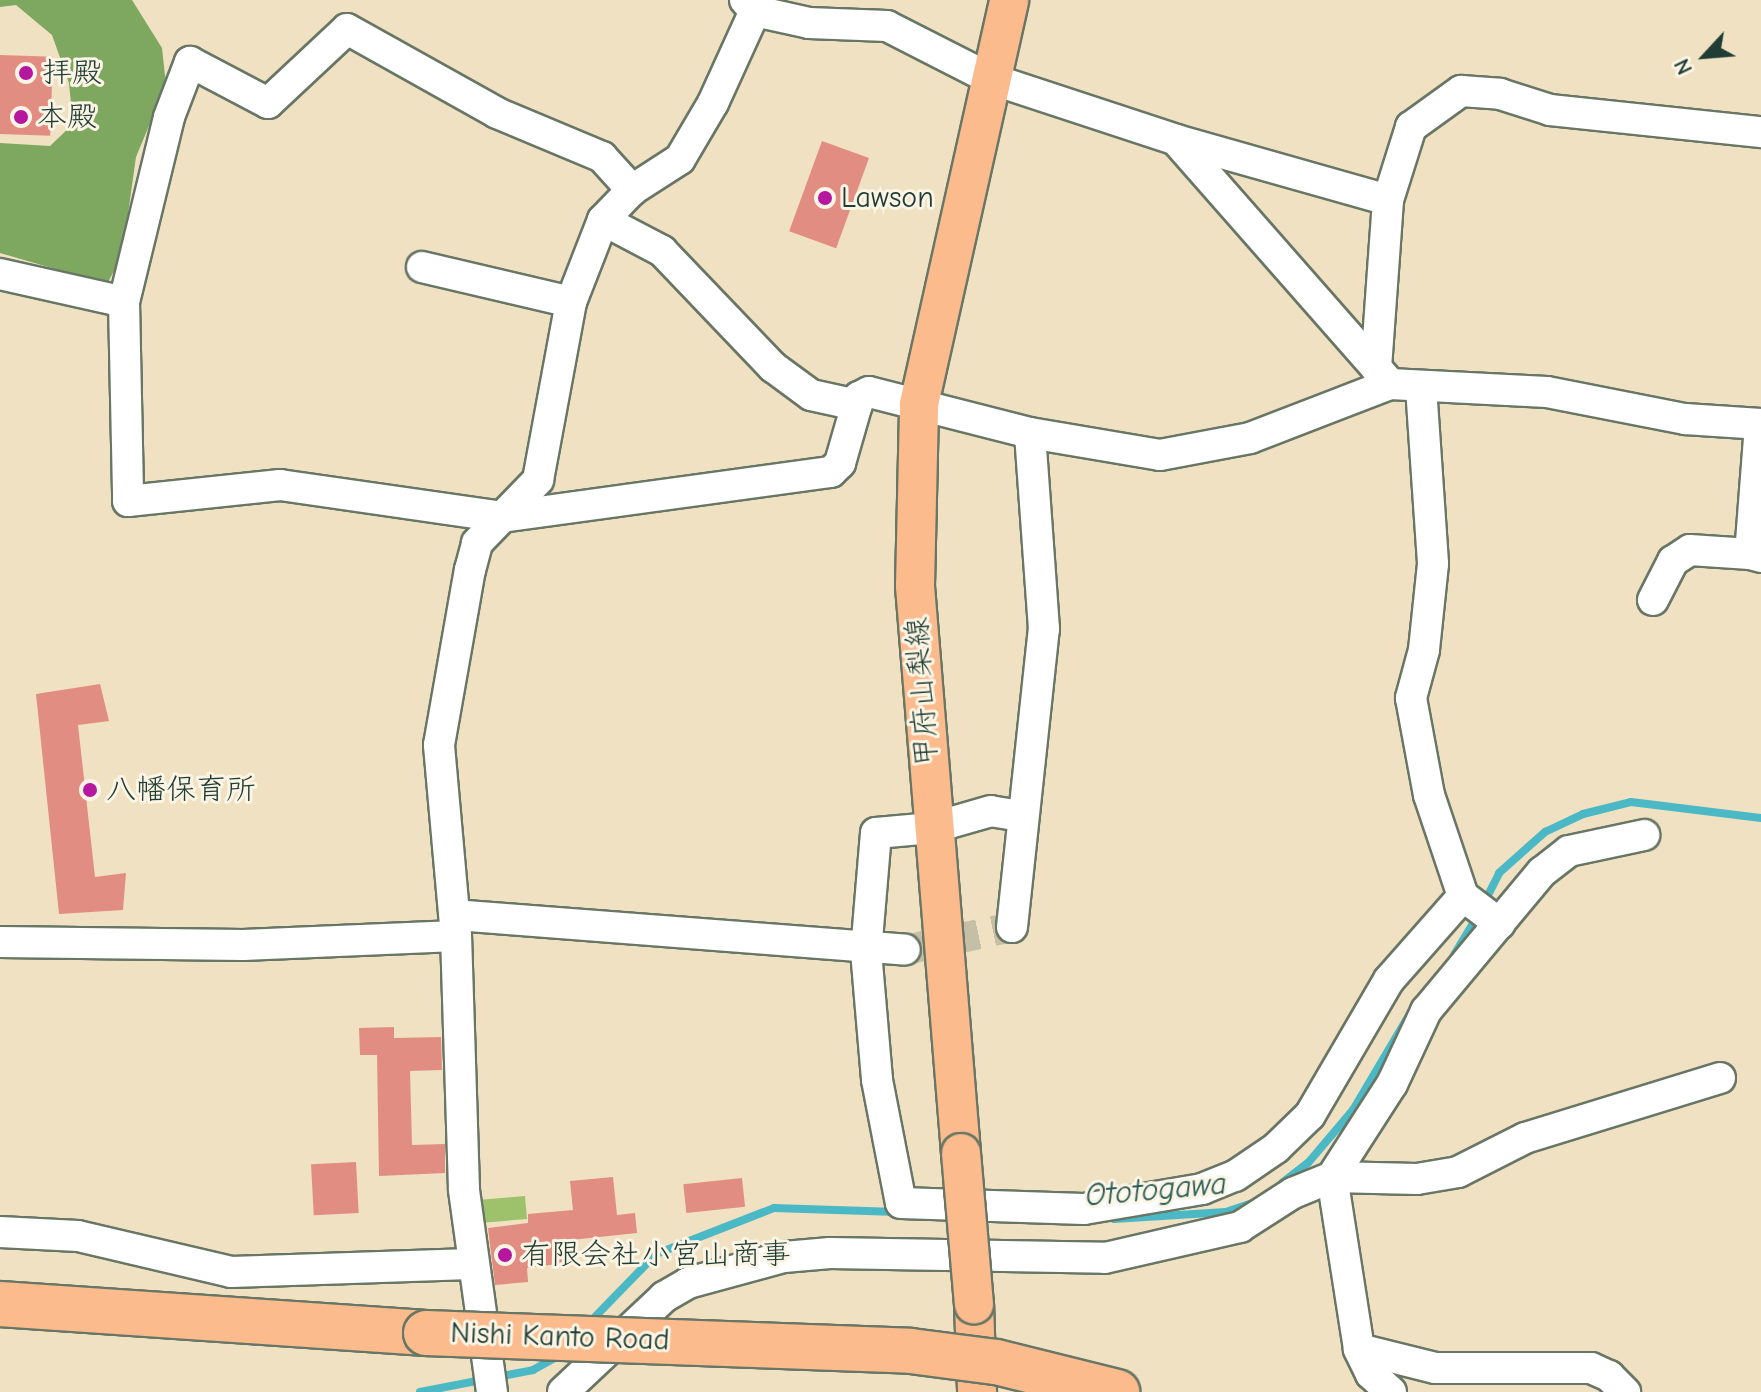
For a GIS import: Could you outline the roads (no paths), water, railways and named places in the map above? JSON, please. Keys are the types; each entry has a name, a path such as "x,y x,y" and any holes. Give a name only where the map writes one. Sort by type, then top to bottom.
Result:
{"highway":[{"name":"Nishi Kanto Road","path":"0,1304 426,1333 911,1351 996,1362 1117,1392"}],"main road":[{"name":"甲府山梨線","path":"977,1392 974,1304 932,828 915,586 919,404 1009,0"}],"street":[{"path":"492,1392 489,1345 471,1264 456,926 439,745 477,543 538,480 571,302 603,220 632,190 680,159 713,103 750,5 809,23 887,26 991,79 1176,140 1388,200"},
{"path":"632,190 602,157 497,113 347,29 268,103 190,62 169,117 124,302 128,501 280,485 502,517 831,472 840,463 859,397 869,392 1030,433 1160,455 1250,438 1383,376"},
{"path":"1383,376 1388,200 1411,127 1461,91 1500,94 1550,110 1761,132"},
{"path":"1176,140 1383,376 1421,387 1547,392 1685,419 1760,425 1755,556 1690,550 1673,561 1653,600"},
{"path":"603,220 662,251 773,367 811,395 857,405"},
{"path":"422,267 571,302"},
{"path":"0,274 124,302"},
{"path":"1421,387 1433,564 1424,650 1411,698 1429,795 1463,896 1500,924"},
{"path":"1012,927 1021,816 1044,629 1030,433"},
{"path":"1021,816 991,811 932,828 876,833 866,951 877,1080 901,1203 1084,1209 1202,1189 1235,1176 1276,1148 1330,1088 1389,980 1463,896"},
{"path":"1391,1392 1371,1374 1359,1349 1332,1177 1392,1084 1426,1011 1542,872 1569,851 1644,835"},
{"path":"0,942 243,945 456,926 866,951 905,950"},
{"path":"563,1392 664,1297 702,1280 784,1257 830,1253 1105,1258 1240,1227 1293,1193 1332,1177 1417,1179 1458,1172 1576,1120 1720,1078"},
{"path":"0,1232 78,1236 231,1272 471,1264"},
{"path":"1359,1349 1435,1368 1591,1368 1625,1392"}],"waterway":[{"name":"Ototogawa","path":"1484,903 1499,873 1545,832 1583,814 1631,802 1761,818"},
{"name":"Ototogawa","path":"1454,955 1478,915"},
{"name":"Ototogawa","path":"1282,1183 1308,1163 1353,1110 1414,1007"},
{"name":"Ototogawa","path":"1114,1219 1226,1212 1255,1202"},
{"name":"Ototogawa","path":"589,1323 656,1254 774,1208 897,1212"},
{"name":"Ototogawa","path":"420,1392 533,1370 562,1354"}],"tunnel":[{"path":"905,950 1012,927"}],"place":[{"name":"拝殿","path":"26,73"},
{"name":"本殿","path":"21,117"},
{"name":"Lawson","path":"825,198"},
{"name":"八幡保育所","path":"90,790"},
{"name":"有限会社小宮山商事","path":"505,1255"}]}
